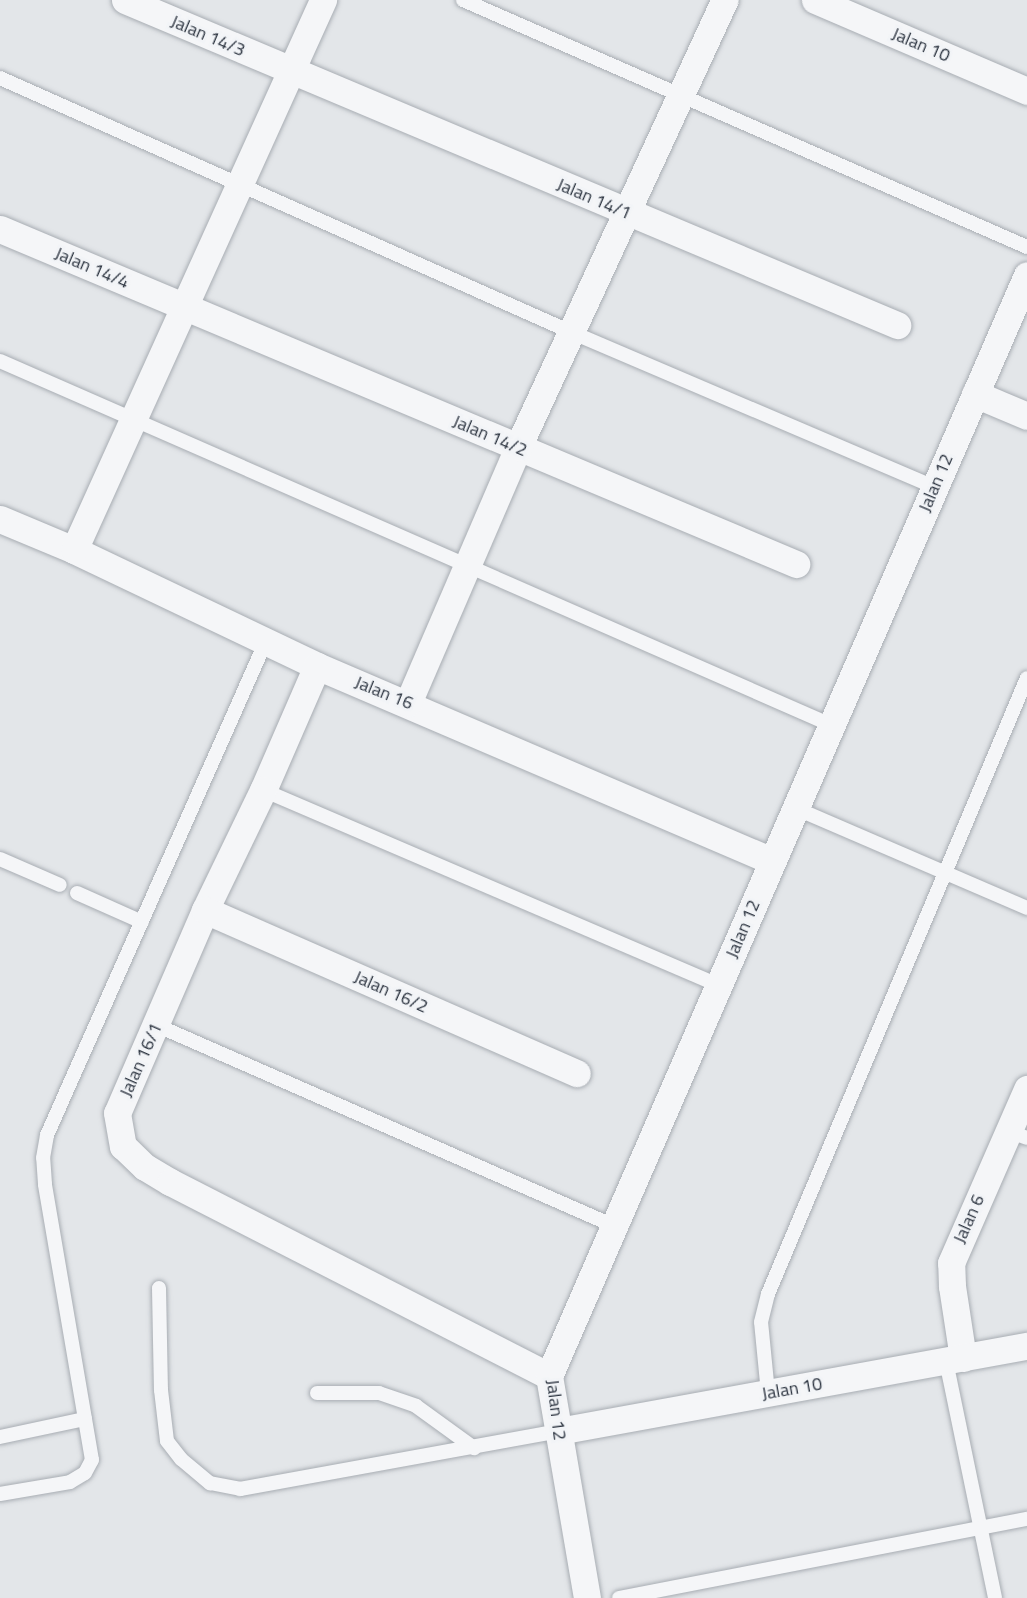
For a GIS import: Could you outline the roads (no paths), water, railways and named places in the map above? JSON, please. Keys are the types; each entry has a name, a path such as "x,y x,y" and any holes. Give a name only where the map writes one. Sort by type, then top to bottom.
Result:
{"street":[{"name":"Jalan 14/3","path":"124,0 291,72"},
{"path":"74,550 323,0"},
{"path":"408,703 518,447 725,0"},
{"name":"Jalan 10","path":"815,0 1027,91"},
{"name":"Jalan 14/1","path":"291,72 897,325"},
{"name":"Jalan 14/4","path":"0,229 184,307"},
{"name":"Jalan 12","path":"587,1598 549,1376 1027,275"},
{"name":"Jalan 14/2","path":"184,307 796,564"},
{"path":"975,394 1027,416"},
{"name":"Jalan 16","path":"0,519 74,550 317,666 408,703 772,861"},
{"name":"Jalan 16/1","path":"317,666 263,790 205,910 117,1113 123,1146 145,1167 549,1376"},
{"name":"Jalan 16/2","path":"205,910 577,1073"},
{"name":"Jalan 6","path":"954,1359 951,1263 1018,1135 1027,1089"},
{"name":"Jalan 10","path":"558,1431 1027,1346"}],"lane":[{"path":"463,0 1027,247"},
{"path":"0,78 238,187 934,487"},
{"path":"0,361 831,725"},
{"path":"0,1494 70,1482 85,1473 92,1460 45,1184 43,1158 47,1135 266,641"},
{"path":"768,1393 761,1322 768,1294 1027,678"},
{"path":"263,790 718,985"},
{"path":"795,808 1027,908"},
{"path":"0,859 60,885"},
{"path":"77,892 142,921"},
{"path":"156,1025 614,1226"},
{"path":"159,1288 161,1390 167,1441 181,1459 210,1483 240,1489 558,1431"},
{"path":"954,1359 980,1528 995,1598"},
{"path":"317,1393 379,1393 416,1406 474,1448"},
{"path":"0,1437 85,1419"},
{"path":"619,1598 1027,1519"}]}
